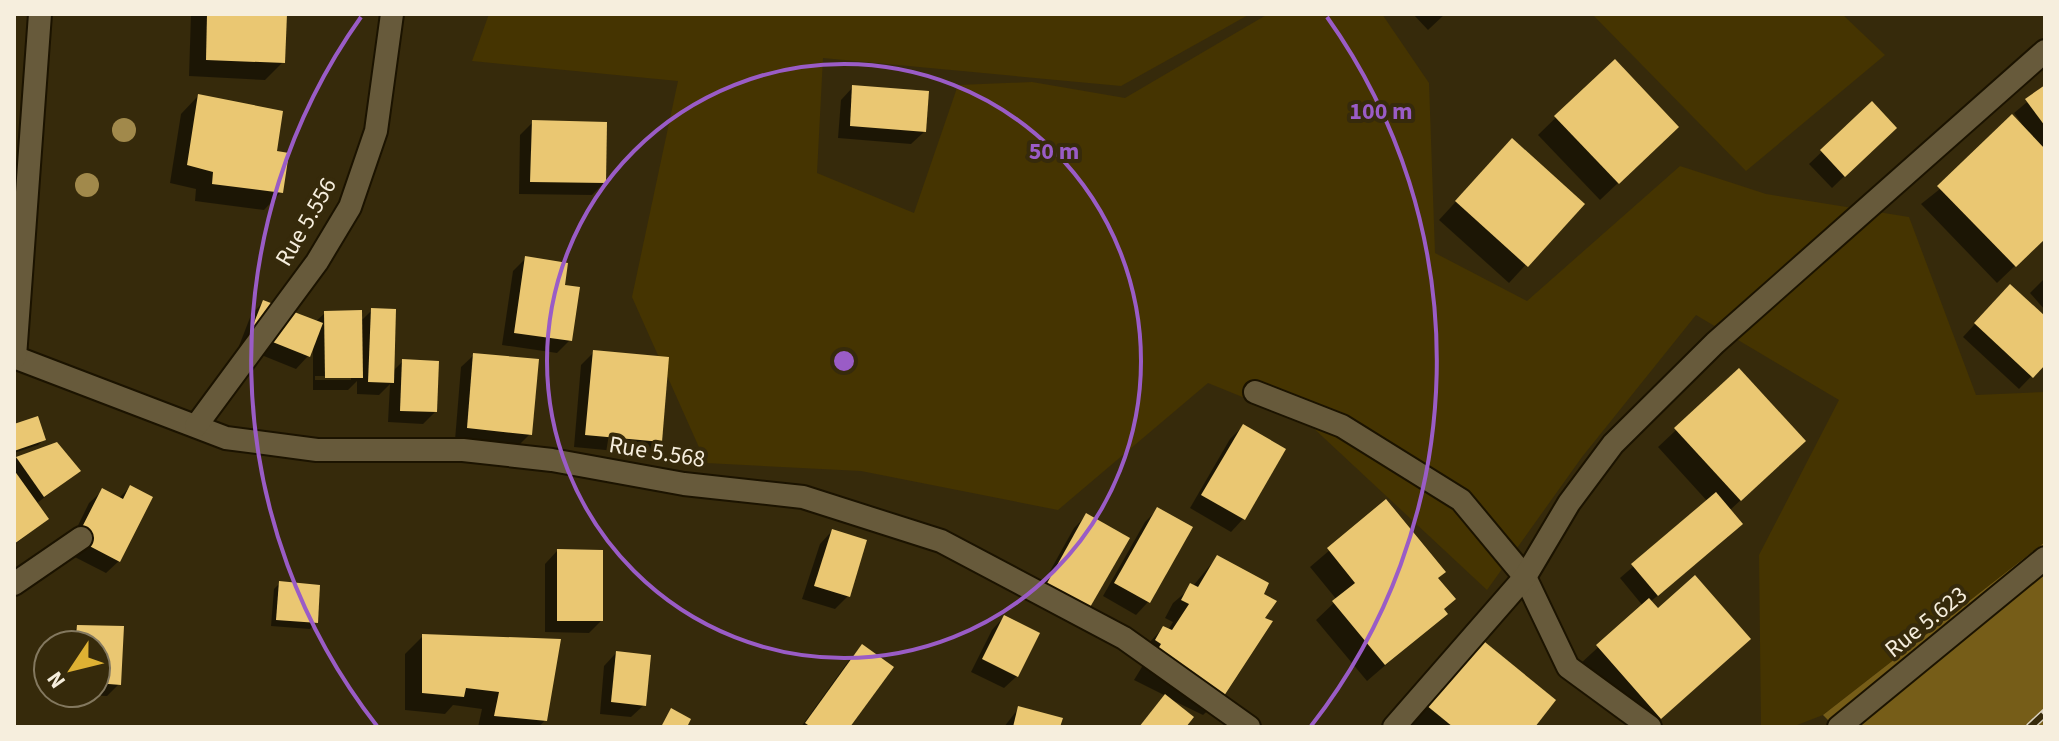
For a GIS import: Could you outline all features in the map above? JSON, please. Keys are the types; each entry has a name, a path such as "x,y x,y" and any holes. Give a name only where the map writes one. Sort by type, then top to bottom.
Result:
{"street":[{"path":"15,357 40,14"},
{"name":"Rue 5.556","path":"196,426 317,262 350,207 376,131 392,14"},
{"path":"1394,727 1525,577 1569,503 1613,444 1715,343 2045,51"},
{"name":"Rue 5.568","path":"15,357 226,438 317,450 463,450 552,460 684,484 803,497 941,541 1124,638 1249,727"},
{"path":"1255,392 1342,426 1461,500 1525,577 1568,667 1650,727"},
{"path":"14,584 81,538"},
{"name":"Rue 5.623","path":"1839,727 2045,558"}],"shaded area":[{"path":"489,14 1250,14 1121,86 823,58 817,173 914,213 958,85 1032,82 1125,98 1268,14 1382,14 1429,83 1435,253 1527,301 1680,166 1766,194 1909,217 1976,395 2045,392 2045,542 1823,715 1792,727 1761,727 1759,555 1839,400 1696,315 1582,457 1487,590 1309,424 1208,383 1058,510 861,471 706,463 632,297 678,81 472,61"},
{"path":"1592,14 1842,14 1885,55 1746,171"},
{"path":"2045,542 2045,727 1835,727 1823,715"}],"building":[{"path":"207,14 287,14 285,63 206,60"},
{"path":"1615,59 1679,127 1619,184 1554,116"},
{"path":"852,85 929,91 926,132 850,126"},
{"path":"2045,85 2045,126 2025,99"},
{"path":"198,94 283,111 277,151 289,153 283,193 212,184 213,172 187,165"},
{"path":"1872,101 1897,128 1845,177 1820,150"},
{"path":"2012,114 2045,149 2045,239 2016,267 1937,186"},
{"path":"532,120 607,122 606,183 530,182"},
{"path":"1512,138 1585,204 1528,267 1455,201"},
{"path":"525,256 568,263 565,285 580,287 572,341 514,333"},
{"path":"2010,284 2045,316 2045,365 2033,378 1974,323"},
{"path":"263,300 323,323 310,357 250,333"},
{"path":"371,308 396,309 394,383 368,382"},
{"path":"362,310 363,378 325,378 324,311"},
{"path":"593,350 669,357 662,442 585,435"},
{"path":"473,353 539,359 532,435 467,428"},
{"path":"402,359 439,361 437,412 400,411"},
{"path":"1739,368 1806,441 1741,501 1674,428"},
{"path":"38,416 46,440 14,451 14,424"},
{"path":"1243,424 1286,449 1245,520 1201,495"},
{"path":"57,442 81,471 44,497 16,457"},
{"path":"14,470 49,519 14,544"},
{"path":"130,485 153,497 120,562 76,539 102,488 123,499"},
{"path":"1716,492 1743,524 1658,596 1631,564"},
{"path":"1386,499 1446,572 1438,578 1456,599 1444,609 1448,614 1385,665 1332,601 1355,583 1327,548"},
{"path":"1157,507 1193,527 1150,603 1114,583"},
{"path":"1086,513 1130,538 1089,609 1046,585"},
{"path":"832,529 867,540 850,597 814,586"},
{"path":"557,549 603,550 603,621 557,621"},
{"path":"1217,555 1269,583 1264,594 1277,601 1265,618 1273,621 1222,699 1150,662 1161,644 1155,640 1163,626 1172,630 1189,604 1181,600 1190,583 1198,587"},
{"path":"1695,575 1751,639 1661,719 1596,645 1649,598 1658,608"},
{"path":"279,581 320,585 318,623 276,620"},
{"path":"1004,615 1040,633 1018,677 982,659"},
{"path":"77,625 124,626 121,685 112,684 112,629 77,629"},
{"path":"422,634 561,639 547,721 494,716 499,692 466,688 464,697 422,693"},
{"path":"1480,638 1556,700 1535,727 1453,727 1426,705"},
{"path":"862,644 894,667 850,727 811,727 805,723"},
{"path":"616,651 651,655 646,706 611,702"},
{"path":"1165,694 1194,717 1186,727 1139,727"},
{"path":"1018,706 1063,718 1060,727 1013,727"},
{"path":"671,708 691,719 687,727 661,727"}],"railway":[{"path":"2030,727 2045,713"}]}
